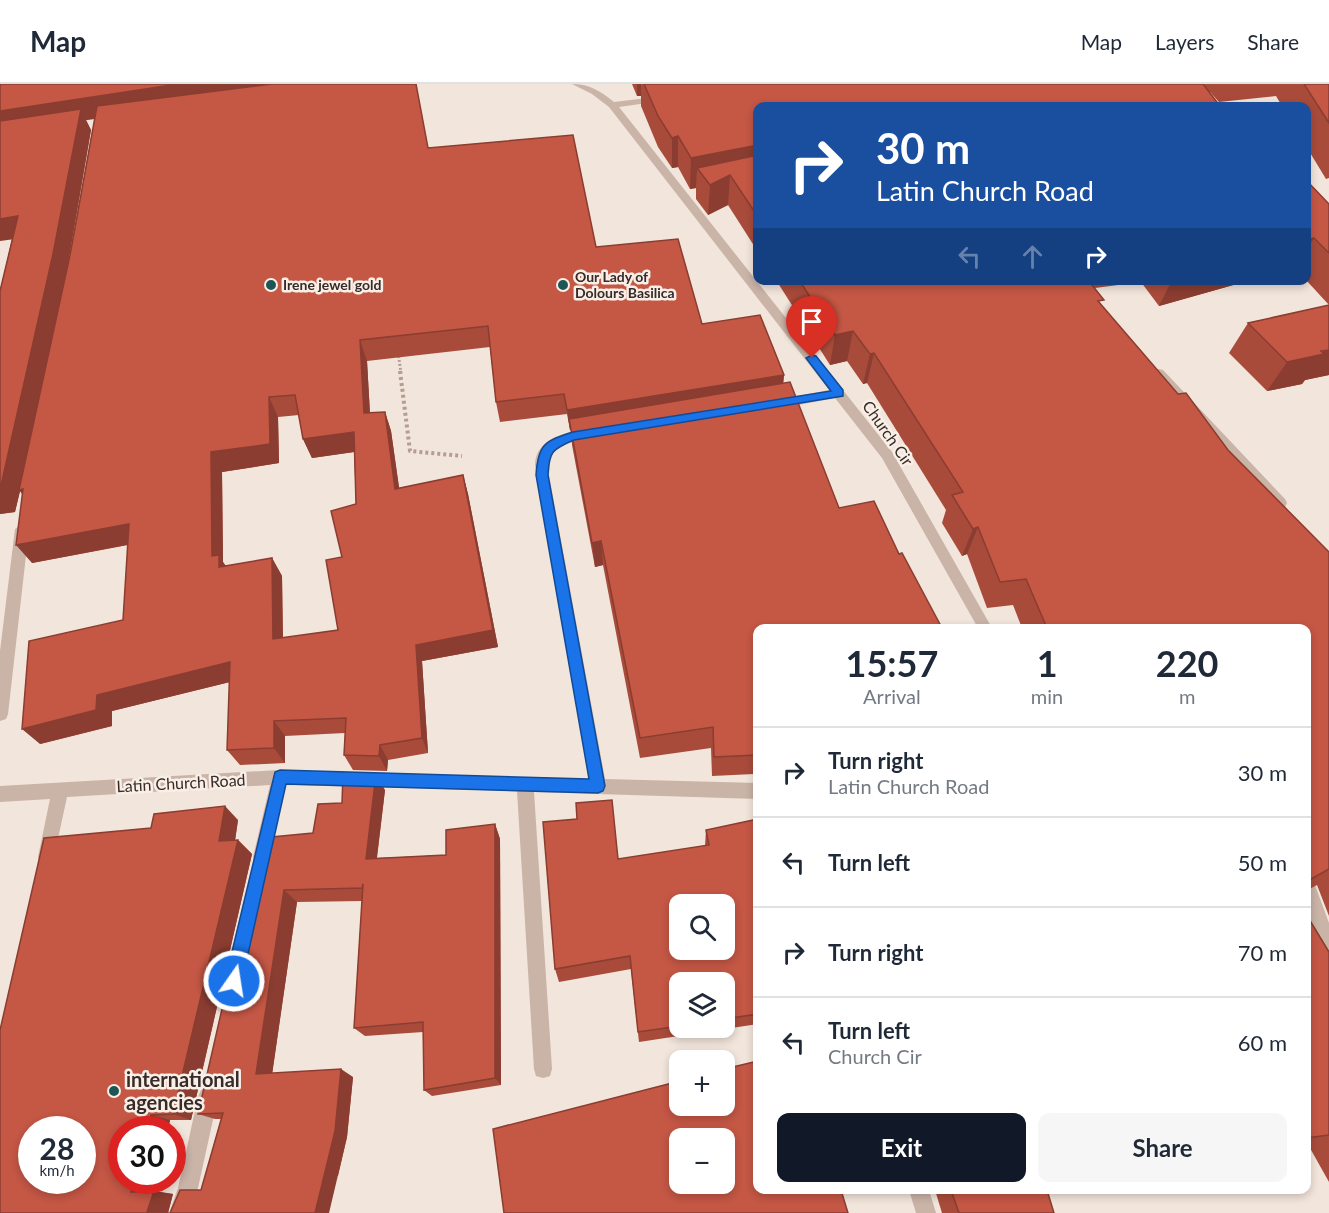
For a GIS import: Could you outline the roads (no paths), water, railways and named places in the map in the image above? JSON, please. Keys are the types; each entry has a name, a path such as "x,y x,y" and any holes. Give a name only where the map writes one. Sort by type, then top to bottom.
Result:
{"street":[{"name":"Church Cir","path":"577,84 595,92 612,105 689,195 753,279"},
{"path":"612,105 669,97"},
{"name":"Church Cir","path":"757,285 887,455 983,624"},
{"path":"1152,366 1290,514"},
{"path":"762,406 839,393"},
{"path":"598,786 542,475 543,456 554,443 573,436 606,431"},
{"path":"0,714 25,513"},
{"path":"258,874 280,777"},
{"name":"Latin Church Road","path":"0,794 280,777 753,791"},
{"path":"525,784 543,1069"},
{"path":"43,871 60,790"},
{"path":"1311,897 1329,947"},
{"path":"179,1213 188,1188 211,1085"},
{"path":"920,1194 926,1213"}],"place":[{"name":"Irene jewel gold","path":"271,285"},
{"name":"Our Lady of Dolours Basilica","path":"563,285"},
{"name":"international agencies","path":"114,1091"}]}
